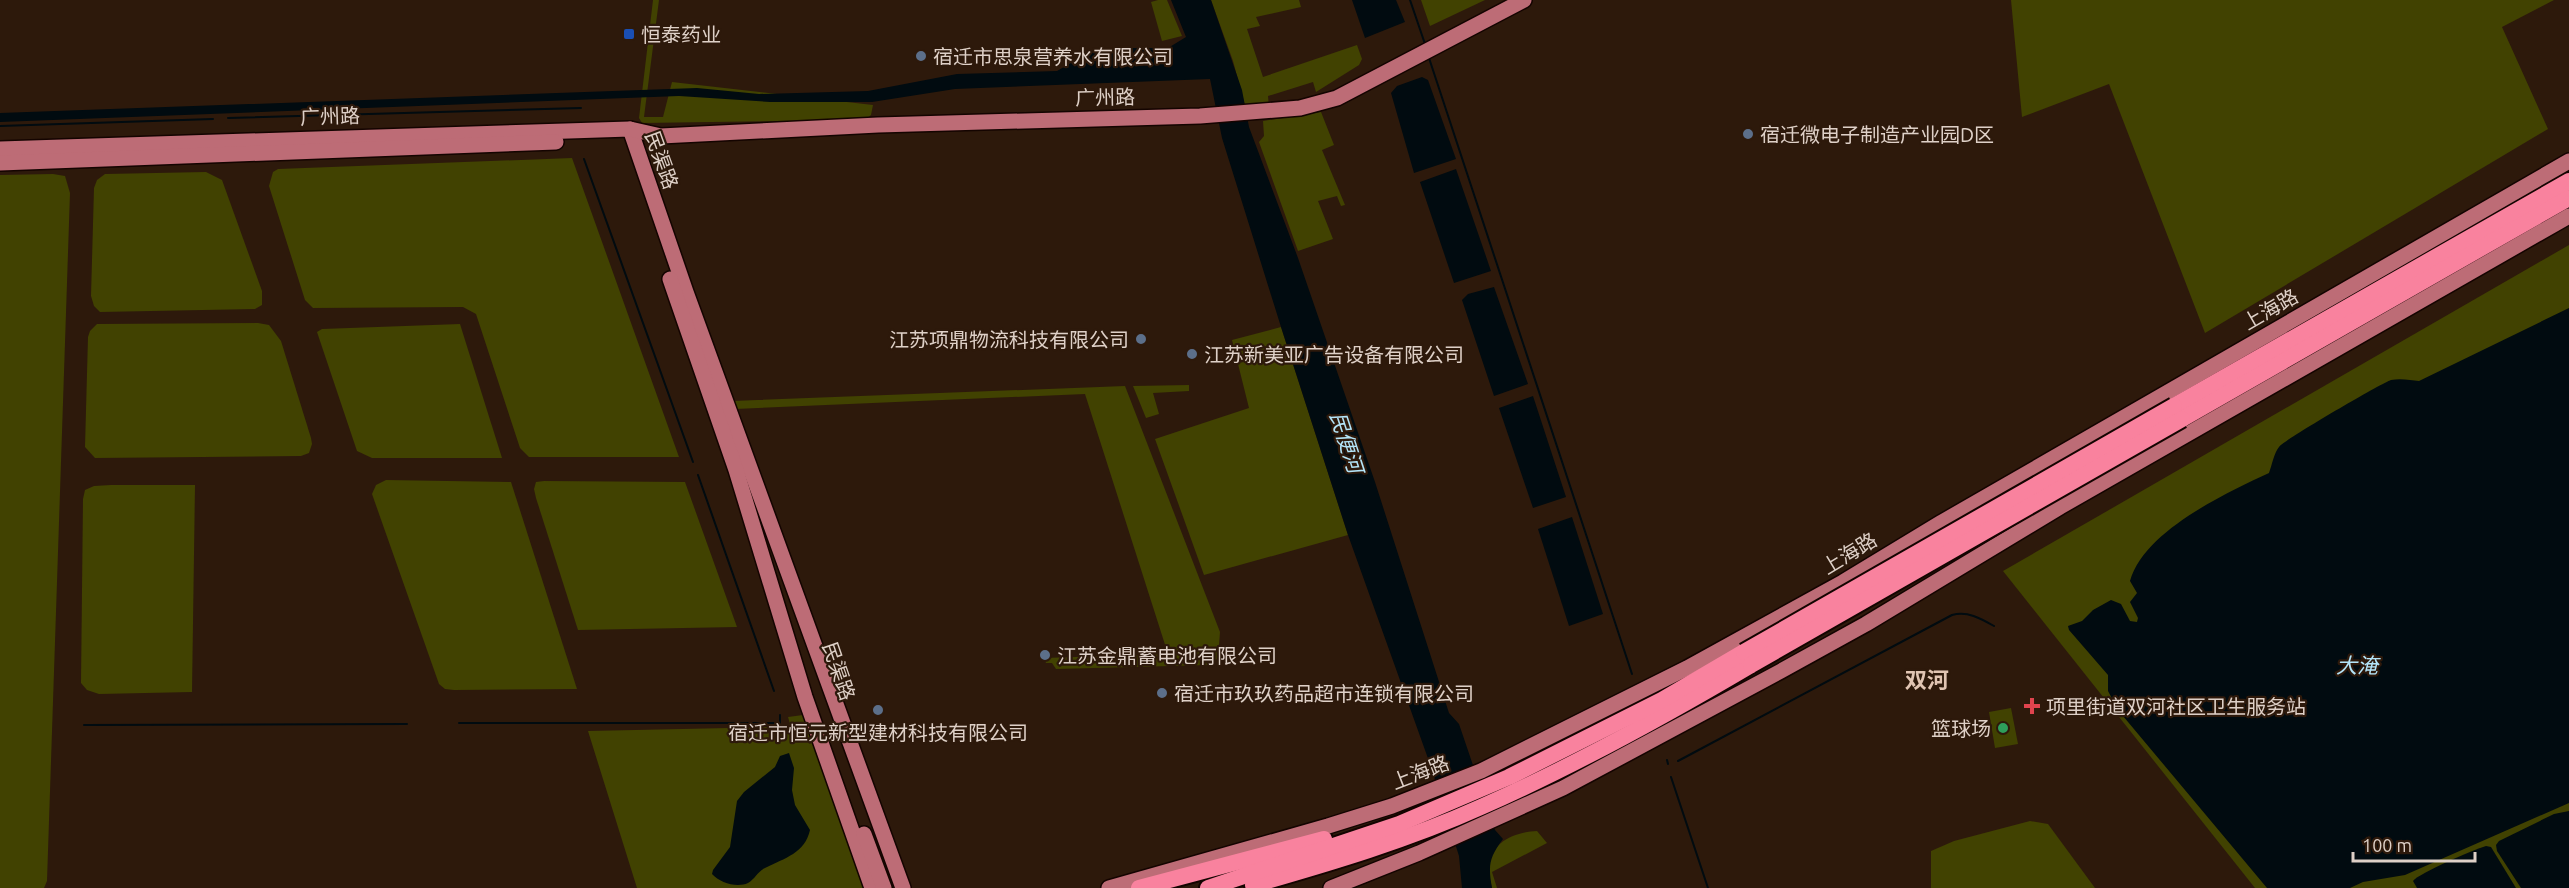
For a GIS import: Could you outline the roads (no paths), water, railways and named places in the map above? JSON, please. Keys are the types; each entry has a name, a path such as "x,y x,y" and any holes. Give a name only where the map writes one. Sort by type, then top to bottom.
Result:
{"highway":[{"name":"上海路","path":"2178,413 2569,181"},
{"name":"上海路","path":"1244,888 1353,856 1479,808 1556,773 1662,700 1747,659 2178,413 2569,198"},
{"name":"上海路","path":"1208,888 1396,815 1556,773"},
{"path":"1139,888 1250,860 1396,815"},
{"path":"1275,888 1311,877 1353,856"}],"main road":[{"name":"广州路","path":"0,149 661,136 878,125 1200,116 1261,112 1300,108 1337,98 1524,0"},
{"name":"广州路","path":"0,163 631,136"},
{"name":"民渠路","path":"631,136 631,164 743,468 884,888"},
{"name":"上海路","path":"1109,888 1396,815 1481,771 1546,741 1687,668 1843,582 1941,522 2569,161"},
{"name":"上海路","path":"1331,888 1419,853 1556,773 1866,624 2042,518 2569,216"},
{"name":"民渠路","path":"743,468 828,680 903,888"},
{"name":"民渠路","path":"743,468 811,712 872,888"},
{"path":"2022,477 2013,489 2013,508 2028,518 2042,518"},
{"path":"1843,582 1892,565 1904,566 1912,574 1912,589 1901,600 1866,624"},
{"name":"民渠路","path":"812,670 894,888"}],"water":[{"name":"民便河","path":"1171,0 1211,0 1242,90 1249,127 1298,258 1375,482 1449,713 1459,724 1495,830 1503,839 1491,862 1492,888 1462,888 1459,856 1430,764 1348,535 1281,327 1222,138 1210,79 955,89 872,102 770,102 679,96 0,122 0,113 697,88 759,94 868,91 957,74 1057,71 1097,48 1168,48 1186,37"},
{"path":"1352,0 1396,0 1405,22 1365,38"},
{"path":"1422,77 1428,80 1456,159 1414,173 1391,93 1397,86"},
{"path":"1456,169 1491,271 1454,283 1420,182"},
{"path":"1494,287 1528,384 1494,396 1462,300 1468,294"},
{"name":"大淹","path":"2569,308 2569,803 2405,875 2363,882 2350,888 2267,888 2118,710 2108,691 2108,675 2068,626 2082,621 2093,610 2111,600 2121,604 2130,621 2137,622 2138,618 2130,602 2137,593 2130,581 2138,563 2152,546 2189,516 2231,491 2269,473 2279,447 2297,434 2391,380 2419,381"},
{"path":"1533,396 1566,497 1533,508 1499,408"},
{"path":"1572,517 1603,614 1569,626 1538,529"},
{"path":"789,753 794,768 792,790 795,805 810,830 804,844 787,858 763,869 748,883 734,885 719,880 712,874 730,847 737,801 744,792 775,767 780,756"},
{"path":"2569,811 2569,888 2521,888 2497,851 2496,845 2499,841 2554,814"},
{"path":"2486,846 2491,847 2516,888 2417,888 2413,881 2435,867"}],"waterway":[{"path":"1410,0 1425,44"},
{"path":"1429,58 1632,674"},
{"path":"228,118 581,108"},
{"path":"0,126 213,119"},
{"path":"584,159 693,462"},
{"path":"698,475 774,691"},
{"path":"1678,761 1952,615 1969,615 1994,626"},
{"path":"459,723 780,723 780,715"},
{"path":"84,725 407,724"},
{"path":"1667,760 1668,764"},
{"path":"1671,777 1708,888"}],"place":[{"name":"恒泰药业","path":"629,34"},
{"name":"宿迁市思泉营养水有限公司","path":"921,56"},
{"name":"宿迁微电子制造产业园D区","path":"1748,134"},
{"name":"江苏项鼎物流科技有限公司","path":"1141,339"},
{"name":"江苏新美亚广告设备有限公司","path":"1192,354"},
{"name":"江苏金鼎蓄电池有限公司","path":"1045,655"},
{"name":"宿迁市玖玖药品超市连锁有限公司","path":"1162,693"},
{"name":"项里街道双河社区卫生服务站","path":"2032,706"},
{"name":"宿迁市恒元新型建材科技有限公司","path":"878,710"},
{"name":"篮球场","path":"2003,728"}],"district":[{"name":"双河","path":"1927,679"}]}
